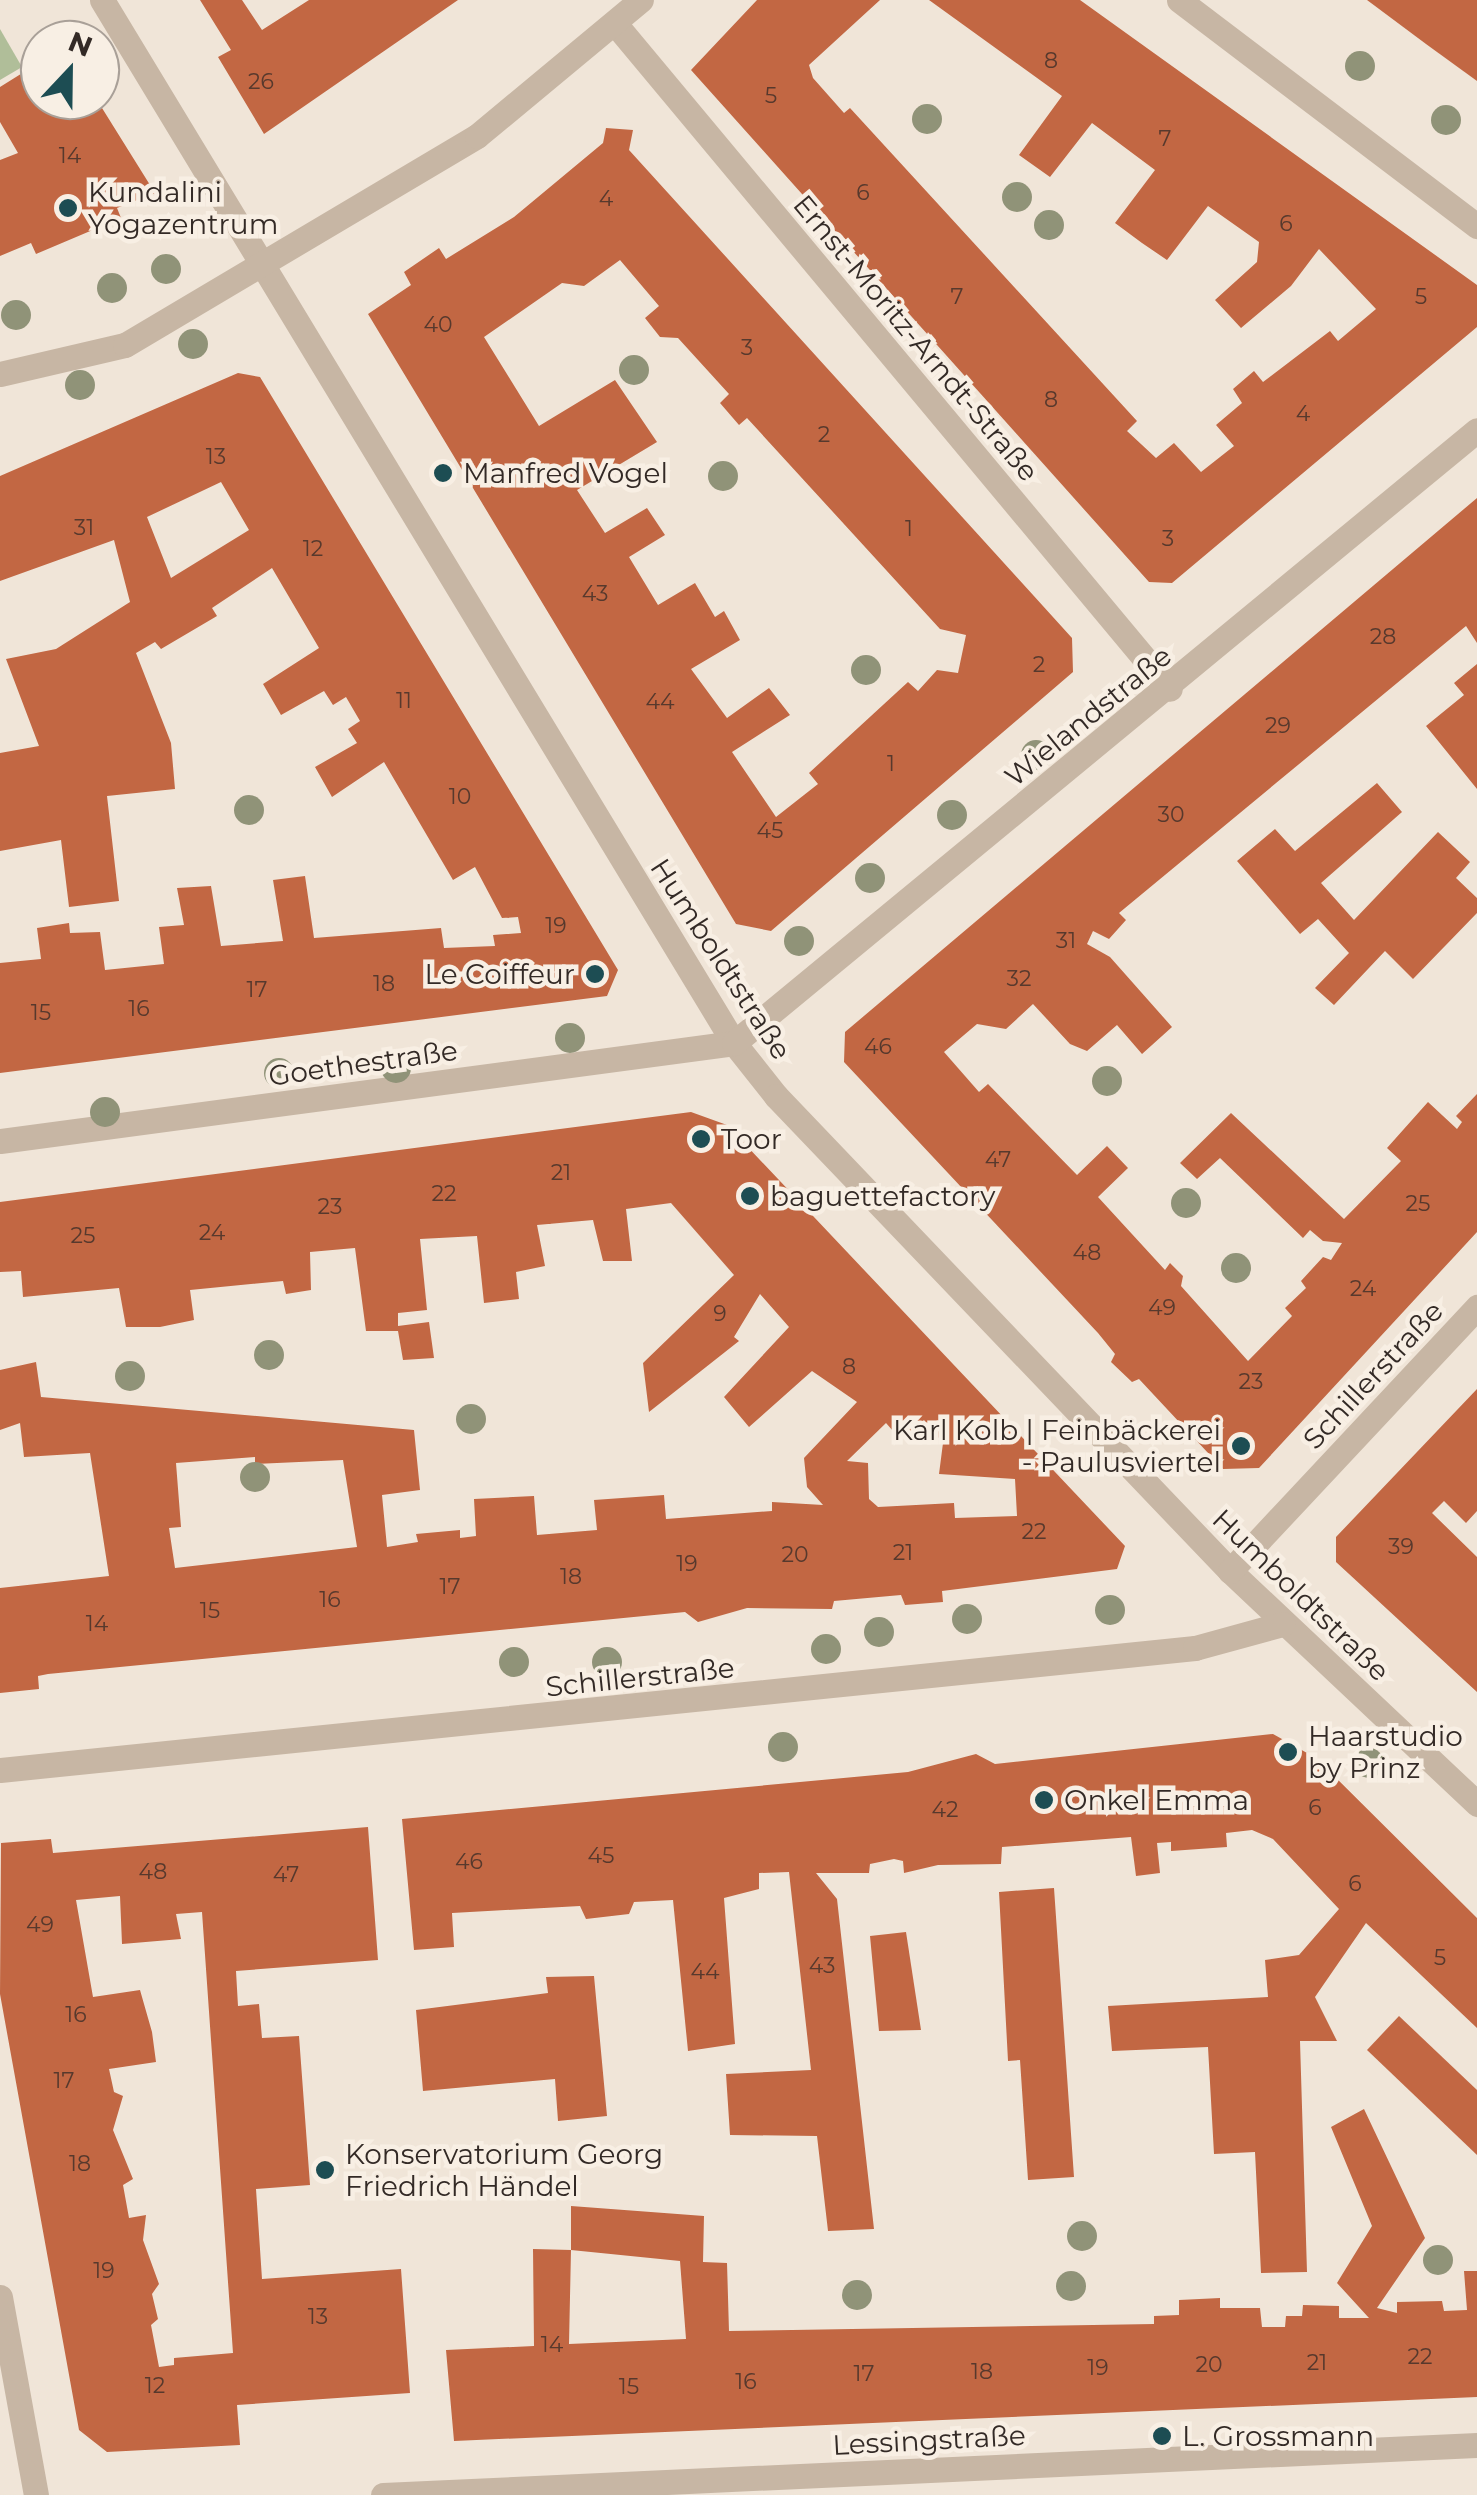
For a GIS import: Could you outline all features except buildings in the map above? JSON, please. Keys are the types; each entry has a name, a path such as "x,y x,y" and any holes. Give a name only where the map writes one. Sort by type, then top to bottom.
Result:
{"street":[{"name":"Humboldtstraße","path":"102,0 264,263 287,314 734,1043 776,1096 1230,1571 1477,1804"},
{"path":"0,374 124,345 477,136 616,26 640,0"},
{"path":"1178,0 1477,226"},
{"name":"Ernst-Moritz-Arndt-Straße","path":"616,26 1170,689"},
{"name":"Wielandstraße","path":"734,1043 1170,689 1477,430"},
{"name":"Goethestraße","path":"0,1142 734,1043"},
{"name":"Schillerstraße","path":"1230,1571 1477,1307"},
{"name":"Schillerstraße","path":"0,1770 1157,1653 1284,1624"},
{"path":"0,2297 36,2495"},
{"name":"Lessingstraße","path":"384,2495 1477,2445"}],"green space":[{"path":"0,29 20,68 0,80"}],"place":[{"name":"Kundalini Yogazentrum","path":"68,208"},
{"name":"Manfred Vogel","path":"443,473"},
{"name":"Le Coiffeur","path":"595,974"},
{"name":"Toor","path":"701,1139"},
{"name":"baguettefactory","path":"750,1196"},
{"name":"Karl Kolb | Feinbäckerei - Paulusviertel","path":"1241,1446"},
{"name":"Haarstudio by Prinz","path":"1288,1752"},
{"name":"Onkel Emma","path":"1044,1800"},
{"name":"Konservatorium Georg Friedrich Händel","path":"325,2170"},
{"name":"L. Grossmann","path":"1162,2436"}]}
